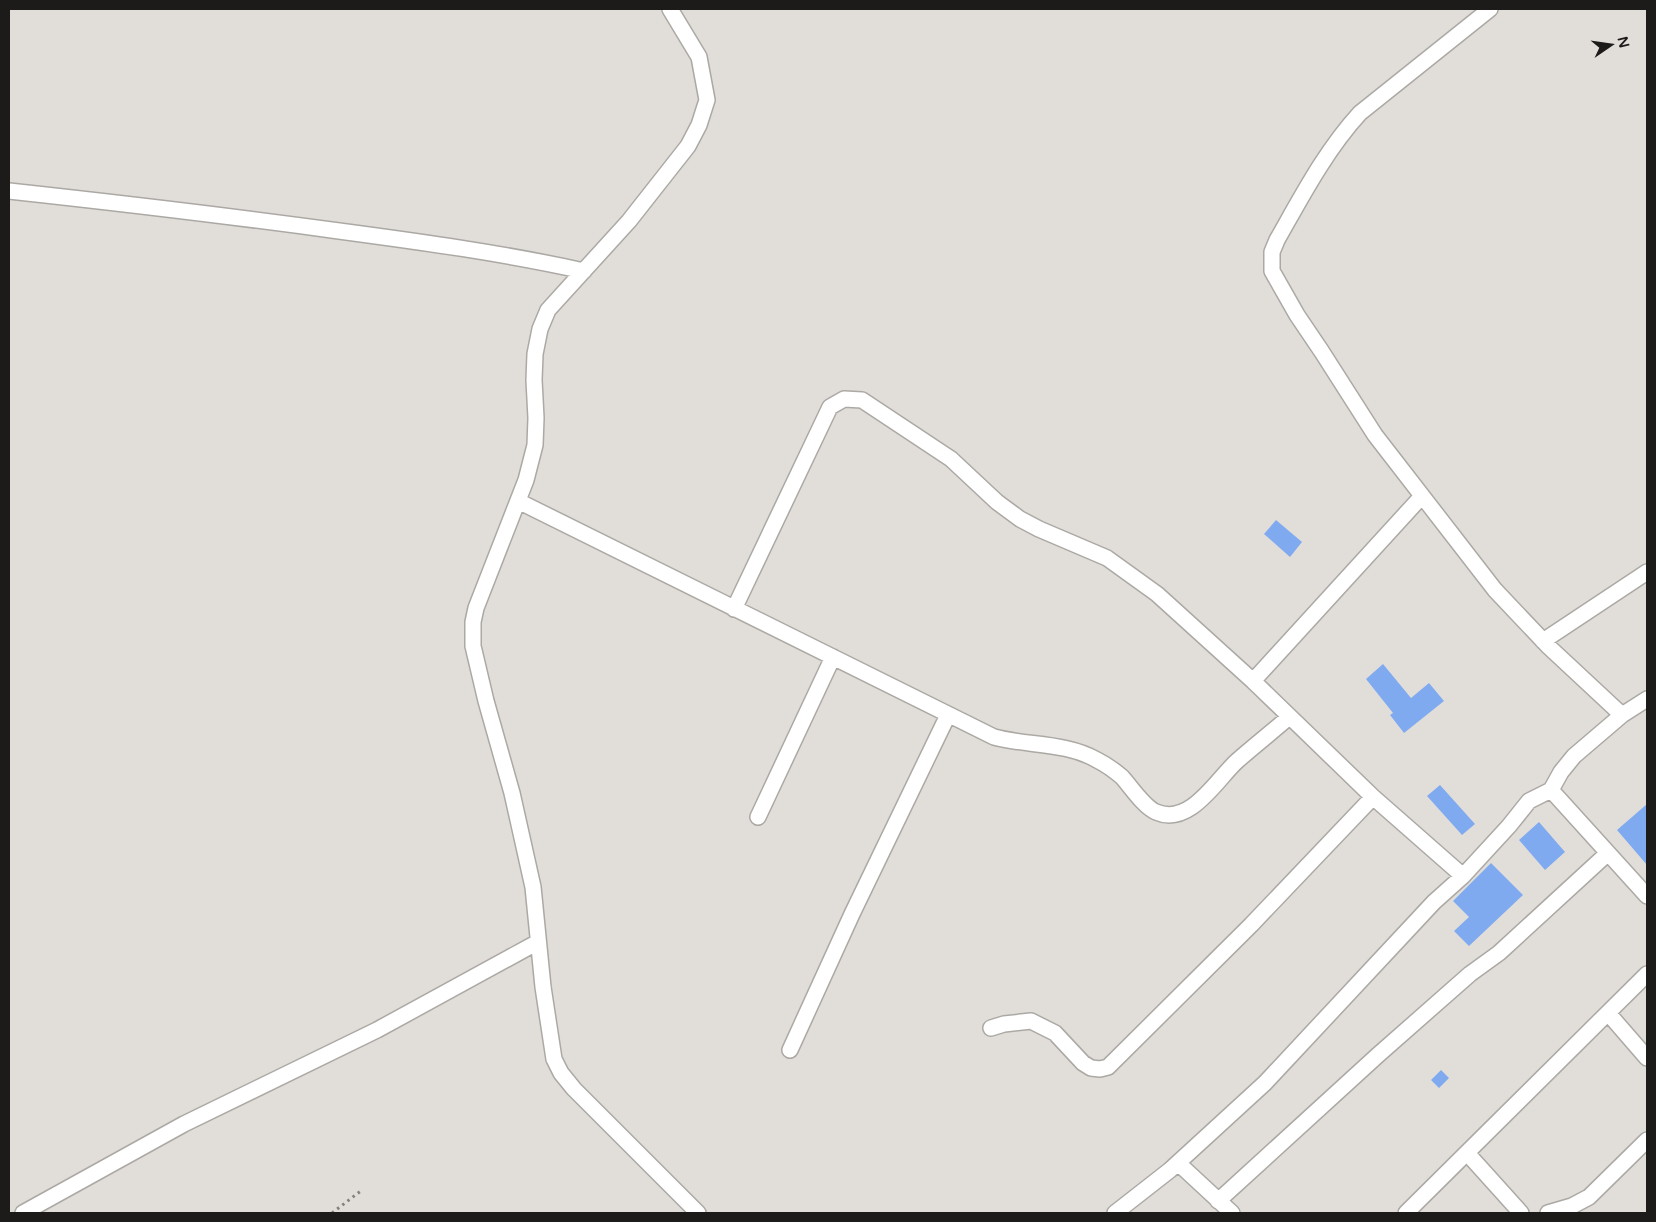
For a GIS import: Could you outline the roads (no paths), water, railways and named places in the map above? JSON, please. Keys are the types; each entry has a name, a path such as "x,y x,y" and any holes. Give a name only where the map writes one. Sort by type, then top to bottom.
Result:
{"street":[{"path":"670,9 698,57 707,100 699,125 688,146 629,221 548,310 540,329 535,354 536,445 526,480 476,608 473,646 512,793 533,887 543,987 554,1059 574,1089 698,1213"},
{"path":"1490,9 1360,113 1346,129 1328,153 1277,240 1272,252 1272,271 1297,315 1374,435 1495,590 1543,641 1622,715"},
{"path":"9,191 163,208 439,244 524,258 584,271"},
{"path":"734,609 830,407 844,399 862,400 951,459 997,502 1020,519 1107,558 1157,594 1254,681 1372,798 1463,876"},
{"path":"1254,681 1422,496"},
{"path":"518,501 994,737 1012,742 1064,748 1096,759 1120,776 1156,813 1182,812 1203,800 1236,762 1289,717"},
{"path":"1543,641 1647,572"},
{"path":"758,817 833,657"},
{"path":"1114,1213 1178,1163 1264,1083 1434,902 1463,876 1528,801 1551,790 1561,772 1574,756 1622,715 1647,699"},
{"path":"790,1050 852,914 948,714"},
{"path":"1551,790 1647,896"},
{"path":"991,1028 1004,1024 1031,1021 1055,1032 1083,1063 1091,1068 1100,1069 1108,1067 1251,925 1372,798"},
{"path":"1218,1201 1378,1055 1470,974 1499,953 1608,853"},
{"path":"22,1213 184,1124 377,1030 538,942"},
{"path":"1406,1213 1647,974"},
{"path":"1608,1013 1647,1058"},
{"path":"1548,1213 1572,1206 1589,1197 1647,1140"},
{"path":"1467,1153 1521,1213"},
{"path":"1178,1163 1232,1213"}]}
